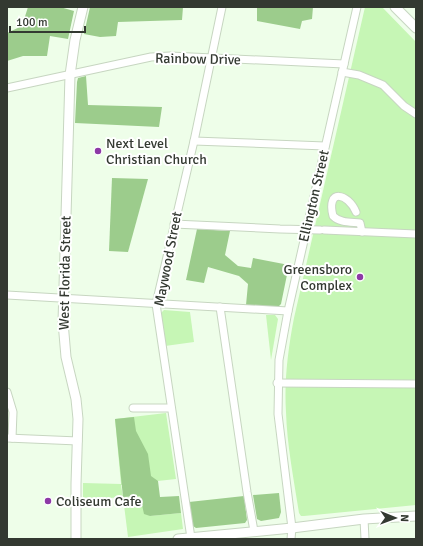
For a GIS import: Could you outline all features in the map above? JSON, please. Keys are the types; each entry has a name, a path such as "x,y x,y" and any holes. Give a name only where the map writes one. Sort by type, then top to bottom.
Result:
{"main road":[{"name":"West Florida Street","path":"76,539 78,419 76,399 66,357 63,298 70,75 83,7"},
{"path":"395,7 416,28"},
{"path":"178,539 222,537 254,531 364,519 416,516"}],"street":[{"name":"Maywood Street","path":"191,538 156,304 194,141 222,7"},
{"name":"Ellington Street","path":"291,539 292,528 279,434 278,382 281,346 357,7"},
{"name":"Rainbow Drive","path":"7,88 151,57 170,56 344,64"},
{"path":"342,72 359,75 383,85 404,106 416,114"},
{"path":"194,141 325,146"},
{"path":"356,212 353,204 342,197 336,196 331,201 333,216 336,219 360,223 362,232"},
{"path":"174,224 416,234"},
{"path":"7,295 288,311"},
{"path":"220,307 254,531"},
{"path":"278,382 416,384"},
{"path":"7,392 13,412 9,438 78,441"},
{"path":"133,408 171,408"},
{"path":"364,519 365,539"}],"green space":[{"path":"28,7 60,7 74,11 68,39 50,36 47,56 23,56 7,61 7,33 22,26"},
{"path":"90,7 183,7 182,20 118,22 116,36 100,37 84,34"},
{"path":"257,7 313,7 312,19 302,21 300,29 257,21"},
{"name":"Greensboro Complex","path":"365,7 382,7 416,42 416,505 301,516 299,513 289,450 287,425 286,377 288,353 294,318"},
{"path":"86,76 88,105 162,107 159,127 75,123 77,82 78,78"},
{"path":"112,178 148,179 128,252 109,251"},
{"path":"197,229 230,231 225,255 238,266 251,268 253,258 289,265 281,304 278,307 246,305 248,284 239,276 208,267 204,283 186,280"},
{"path":"164,310 190,312 194,342 165,346 160,314"},
{"path":"266,315 275,315 278,319 271,360"},
{"path":"166,413 176,479 121,485 123,497 83,500 83,483 121,484 115,419"},
{"path":"134,417 136,431 148,454 151,476 158,481 160,497 179,496 181,513 150,516 144,514 140,496 123,497 115,419"},
{"path":"279,493 281,512 279,518 261,521 257,519 253,495"},
{"path":"140,496 150,516 181,513 183,529 128,537 123,497"},
{"path":"244,496 247,520 245,523 196,528 193,526 189,502"}],"place":[{"name":"Next Level Christian Church","path":"98,151"},
{"name":"Greensboro Complex","path":"360,277"},
{"name":"Coliseum Cafe","path":"48,501"}]}
